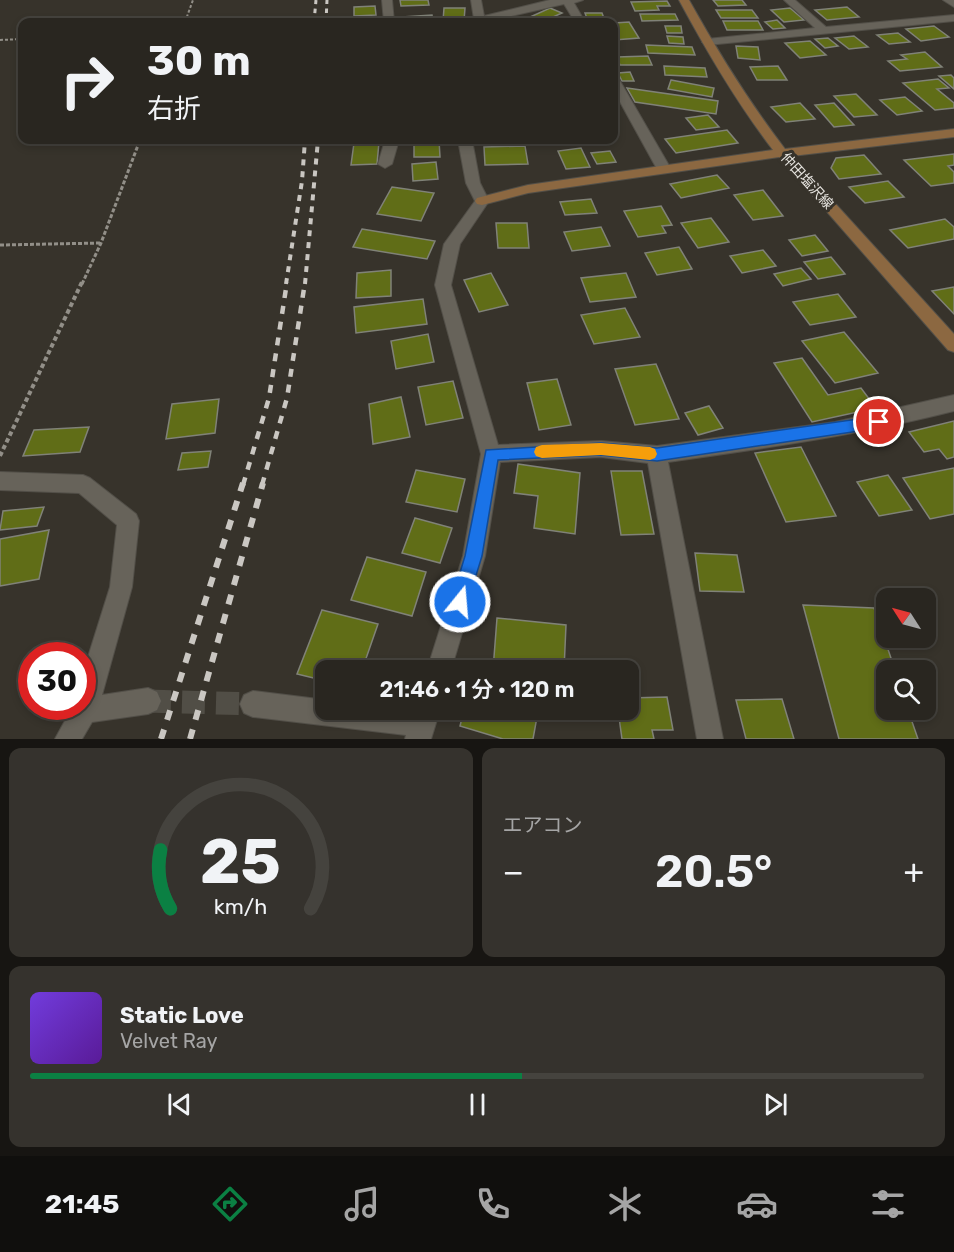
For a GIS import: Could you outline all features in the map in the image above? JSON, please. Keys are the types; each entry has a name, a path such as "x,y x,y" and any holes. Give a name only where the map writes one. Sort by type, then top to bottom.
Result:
{"main road":[{"name":"仲田塩沢線","path":"684,0 707,42 754,117 782,153 954,345"},
{"path":"482,201 528,189 664,169 954,133"}],"street":[{"path":"387,0 389,18"},
{"path":"476,0 477,18"},
{"path":"567,0 578,18"},
{"path":"492,18 558,1 578,0"},
{"path":"789,0 824,31"},
{"path":"948,0 954,4"},
{"path":"707,42 954,18"},
{"path":"618,88 664,169"},
{"path":"386,164 391,144"},
{"path":"442,660 474,556 491,454 443,285 452,244 482,201 472,183 466,144"},
{"path":"491,454 601,449 657,454 835,430 954,403"},
{"path":"657,454 710,739"},
{"path":"0,481 83,484 128,521 121,587 96,672"},
{"path":"96,708 148,701"},
{"path":"253,704 422,724"},
{"path":"68,739 79,720"}],"path":[{"path":"186,18 193,0"},
{"path":"0,40 18,39"},
{"path":"0,456 101,243 138,144"},
{"path":"0,245 101,243"}],"building":[{"path":"400,0 428,0 429,5 401,6"},
{"path":"713,0 742,0 746,5 718,6"},
{"path":"667,1 670,6 657,6 659,10 635,11 631,2"},
{"path":"375,6 376,15 354,16 354,7"},
{"path":"847,7 859,17 827,20 815,10"},
{"path":"444,8 465,8 464,18 443,18"},
{"path":"550,8 562,13 551,18 528,18"},
{"path":"790,8 804,20 784,22 771,10"},
{"path":"716,10 752,10 758,18 721,18"},
{"path":"585,13 602,13 604,18 587,18"},
{"path":"640,14 675,14 678,20 642,21"},
{"path":"432,15 432,18 402,18"},
{"path":"777,20 785,28 773,29 765,22"},
{"path":"723,21 758,21 763,30 727,30"},
{"path":"629,22 639,38 618,40 618,23"},
{"path":"665,26 681,26 682,33 667,33"},
{"path":"934,26 949,37 921,41 906,29"},
{"path":"898,33 910,42 889,44 877,35"},
{"path":"667,36 683,37 684,44 669,43"},
{"path":"854,36 868,47 849,49 835,38"},
{"path":"828,38 838,46 825,48 815,39"},
{"path":"810,41 826,55 800,58 785,43"},
{"path":"646,45 692,47 695,55 648,53"},
{"path":"736,46 758,47 760,60 738,58"},
{"path":"925,52 942,67 900,71 888,61 907,59 901,55"},
{"path":"648,56 652,65 620,65 618,57"},
{"path":"664,66 705,68 707,77 665,75"},
{"path":"778,66 787,80 757,80 750,67"},
{"path":"630,72 634,81 622,81 618,73"},
{"path":"951,75 954,78 954,89 939,76"},
{"path":"938,79 949,88 937,89 954,103 954,108 935,110 903,83"},
{"path":"671,80 714,88 712,97 668,89"},
{"path":"627,88 718,101 716,114 635,102"},
{"path":"856,94 877,115 854,117 834,96"},
{"path":"905,97 922,111 897,115 880,100"},
{"path":"800,103 815,119 786,122 771,107"},
{"path":"834,103 854,125 834,127 815,105"},
{"path":"708,115 719,127 696,130 686,118"},
{"path":"727,130 738,143 676,153 665,139"},
{"path":"354,144 379,144 377,164 351,165"},
{"path":"414,144 439,144 440,157 414,157"},
{"path":"525,146 528,164 485,165 484,147"},
{"path":"581,148 590,167 566,169 558,151"},
{"path":"610,151 616,162 597,164 591,153"},
{"path":"954,154 954,165 948,166 954,172 954,183 931,186 904,160"},
{"path":"864,155 881,174 839,179 831,168 836,158"},
{"path":"436,162 438,179 413,181 412,164"},
{"path":"717,175 729,188 681,198 670,184"},
{"path":"888,181 904,197 865,203 849,187"},
{"path":"392,187 434,193 421,221 377,214"},
{"path":"763,190 783,216 753,220 734,195"},
{"path":"591,199 597,213 565,215 560,202"},
{"path":"661,206 672,225 662,226 666,233 638,237 624,211"},
{"path":"711,218 729,242 698,248 681,223"},
{"path":"945,219 954,227 954,239 908,248 890,230"},
{"path":"496,223 527,223 529,248 498,248"},
{"path":"601,227 610,246 572,251 564,232"},
{"path":"362,229 435,241 427,259 353,247"},
{"path":"815,235 828,251 802,256 789,240"},
{"path":"679,247 692,269 657,275 645,253"},
{"path":"763,250 776,266 742,273 730,256"},
{"path":"831,257 845,274 818,279 804,262"},
{"path":"801,268 811,279 783,286 774,274"},
{"path":"391,270 391,296 356,298 357,273"},
{"path":"491,273 508,305 479,312 464,280"},
{"path":"626,273 636,297 590,302 581,278"},
{"path":"954,287 954,314 932,291"},
{"path":"838,294 856,317 810,325 793,302"},
{"path":"423,299 427,324 356,333 354,307"},
{"path":"625,308 640,337 594,344 581,315"},
{"path":"844,332 878,373 835,383 802,341"},
{"path":"428,334 434,362 396,369 391,341"},
{"path":"802,358 828,395 861,388 876,408 812,422 774,363"},
{"path":"656,364 679,419 635,425 615,369"},
{"path":"557,379 571,425 539,430 527,383"},
{"path":"453,381 463,418 426,425 418,387"},
{"path":"401,397 410,437 373,444 369,404"},
{"path":"219,399 215,433 166,439 172,404"},
{"path":"709,406 723,428 698,435 685,413"},
{"path":"954,421 954,457 947,459 939,449 924,452 909,432"},
{"path":"89,427 80,452 23,456 34,430"},
{"path":"801,447 836,516 786,522 755,453"},
{"path":"211,451 208,467 178,470 182,453"},
{"path":"518,464 580,473 575,534 534,528 538,496 514,493"},
{"path":"954,468 954,514 930,519 903,478"},
{"path":"416,470 465,479 457,512 406,502"},
{"path":"611,471 642,471 654,534 621,535"},
{"path":"888,475 912,510 879,516 857,482"},
{"path":"44,507 37,526 0,530 3,511"},
{"path":"415,518 452,528 440,563 402,553"},
{"path":"49,530 39,579 0,586 0,539"},
{"path":"695,553 737,555 744,592 700,591"},
{"path":"367,557 426,572 412,616 351,600"},
{"path":"803,605 874,608 876,648 888,648 892,660 876,660 876,720 911,720 918,739 839,739"},
{"path":"322,610 378,624 365,660 315,660 315,678 297,674"},
{"path":"497,618 566,625 564,660 494,660"},
{"path":"667,697 673,730 652,730 654,739 622,739 619,720 639,720 639,698"},
{"path":"782,699 794,739 746,739 736,700"},
{"path":"462,720 536,720 533,739 503,739 460,726"}],"tunnel":[{"path":"148,701 253,704"}],"railway":[{"path":"314,18 316,0"},
{"path":"326,18 327,0"},
{"path":"286,284 302,181 305,144"},
{"path":"305,284 318,144"},
{"path":"243,485 269,398 287,282"},
{"path":"262,485 287,398 305,282"},
{"path":"161,739 243,483"},
{"path":"190,739 263,483"}],"slow traffic":[{"path":"542,452 601,449 650,454"}],"route":[{"path":"460,602 474,556 491,454 601,449 657,454 879,422"}]}
